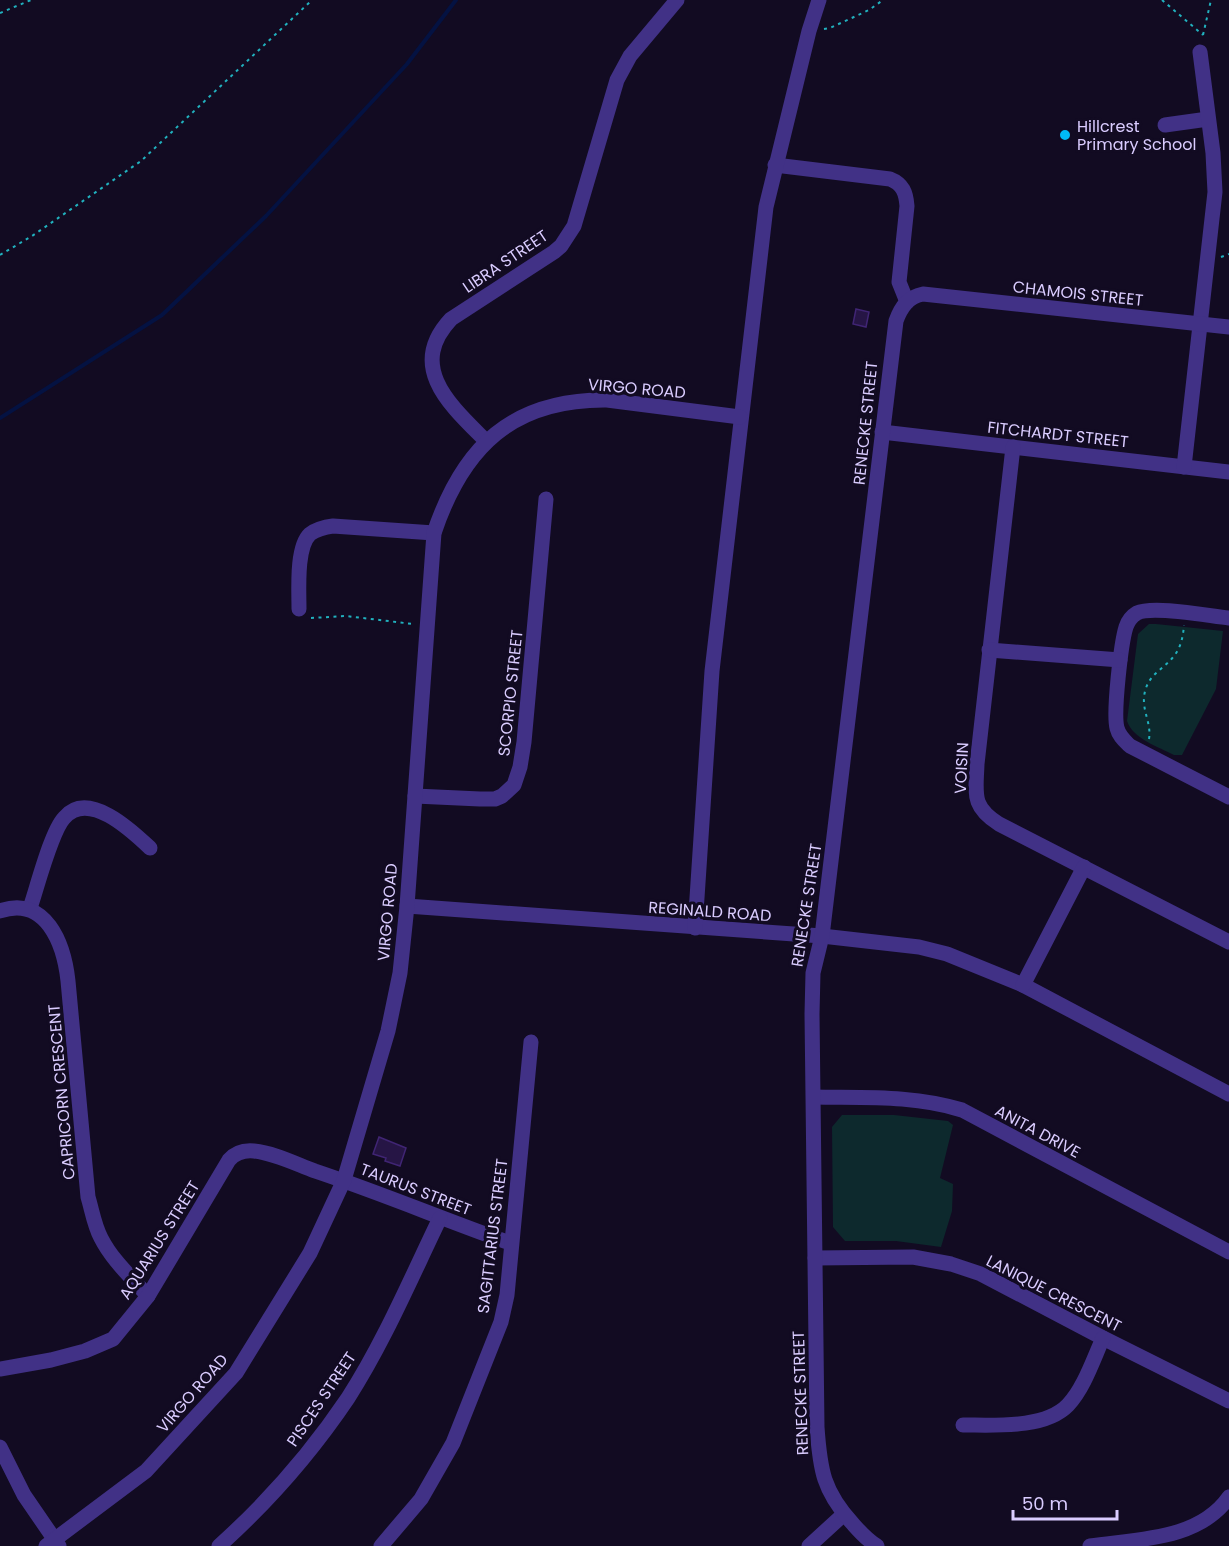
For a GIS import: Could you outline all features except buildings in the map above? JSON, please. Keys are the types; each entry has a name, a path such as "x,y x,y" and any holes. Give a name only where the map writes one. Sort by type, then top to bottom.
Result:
{"street":[{"name":"LIBRA STREET","path":"486,441 452,408 441,390 432,368 436,340 451,319 554,252 568,237 574,226 617,80 630,56 677,0"},
{"path":"695,928 711,670 766,207 809,31 819,0"},
{"path":"1184,467 1215,192 1200,52"},
{"path":"1166,125 1208,119"},
{"path":"775,165 890,179 900,184 907,206 899,282 907,302"},
{"name":"CHAMOIS STREET","path":"907,302 923,294 1229,327"},
{"name":"RENECKE STREET","path":"877,1546 868,1540 844,1514 829,1492 820,1465 817,1427 813,973 822,936 893,332 902,307 907,302"},
{"name":"VIRGO ROAD","path":"54,1544 146,1471 236,1373 310,1253 344,1180 388,1031 400,973 407,906 434,533 444,503 464,466 486,441 530,412 561,403 585,399 607,400 740,417"},
{"name":"FITCHARDT STREET","path":"882,432 1229,472"},
{"name":"VOISIN","path":"1013,447 977,764 976,800 981,811 999,824 1229,942"},
{"name":"SCORPIO STREET","path":"415,796 495,800 510,791 514,785 524,742 546,499"},
{"path":"299,609 299,568 304,543 319,529 333,525 434,533"},
{"path":"1229,618 1149,610 1135,614 1126,627 1120,660 1115,718 1121,738 1142,752 1229,798"},
{"path":"989,650 1120,660"},
{"path":"0,911 30,908 59,824 72,812 86,809 101,812 133,832 150,848"},
{"path":"1023,985 1084,867"},
{"name":"REGINALD ROAD","path":"407,906 822,936 919,946 947,954 1023,985 1229,1094"},
{"name":"CAPRICORN CRESCENT","path":"30,908 41,916 55,934 66,961 88,1197 95,1222 111,1254 148,1296"},
{"name":"SAGITTARIUS STREET","path":"381,1546 421,1499 453,1443 501,1322 507,1295 510,1243 531,1042"},
{"name":"ANITA DRIVE","path":"814,1097 912,1099 962,1110 1229,1252"},
{"name":"AQUARIUS STREET","path":"0,1369 51,1360 99,1346 113,1339 148,1296 229,1160 236,1154 251,1150 260,1152 344,1180"},
{"name":"TAURUS STREET","path":"344,1180 510,1243"},
{"name":"PISCES STREET","path":"219,1546 255,1514 292,1473 348,1397 381,1340 440,1218"},
{"name":"LANIQUE CRESCENT","path":"815,1258 913,1257 951,1264 992,1279 1102,1338 1229,1401"},
{"path":"963,1425 1014,1425 1057,1414 1068,1405 1080,1386 1102,1338"},
{"path":"0,1447 24,1495 54,1544"},
{"path":"1090,1546 1183,1530 1200,1524 1220,1511 1229,1497"},
{"path":"809,1546 844,1514"}],"path":[{"path":"0,13 32,0"},
{"path":"0,255 32,236 141,161 312,0"},
{"path":"809,31 830,28 869,10 883,0"},
{"path":"1162,0 1203,35"},
{"path":"1200,52 1211,0"},
{"path":"299,609 301,616 306,618 346,616 402,622 427,629"},
{"path":"1142,752 1150,733 1143,701 1147,685 1154,673 1173,657 1179,648 1186,613"}],"green space":[{"path":"1149,624 1223,631 1216,689 1182,755 1174,755 1147,742 1135,733 1127,721 1138,634"},
{"path":"842,1115 894,1115 948,1121 953,1125 940,1178 953,1184 952,1211 941,1247 896,1241 845,1241 833,1227 832,1127"}],"waterway":[{"path":"0,418 162,315 266,216 407,64 456,0"}],"place":[{"name":"Hillcrest Primary School","path":"1065,135"}]}
